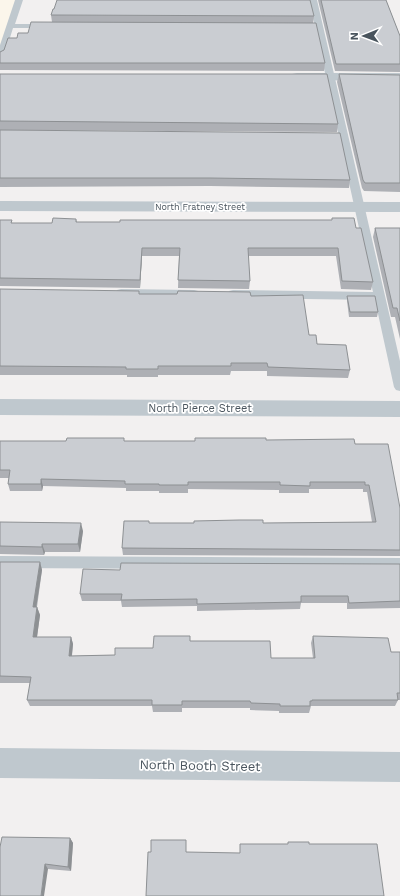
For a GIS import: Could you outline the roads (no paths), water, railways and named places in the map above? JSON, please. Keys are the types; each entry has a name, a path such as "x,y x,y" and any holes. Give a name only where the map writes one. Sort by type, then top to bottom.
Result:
{"street":[{"path":"283,76 400,77"},
{"name":"North Fratney Street","path":"0,206 400,208"},
{"name":"North Pierce Street","path":"0,407 400,409"},
{"name":"North Booth Street","path":"0,763 400,767"}],"lane":[{"path":"0,57 18,0"},
{"path":"313,0 315,27 330,77 340,137 360,207 400,387"},
{"path":"10,26 58,26"},
{"path":"111,293 206,294"},
{"path":"221,294 379,296"},
{"path":"0,562 400,564"}]}
